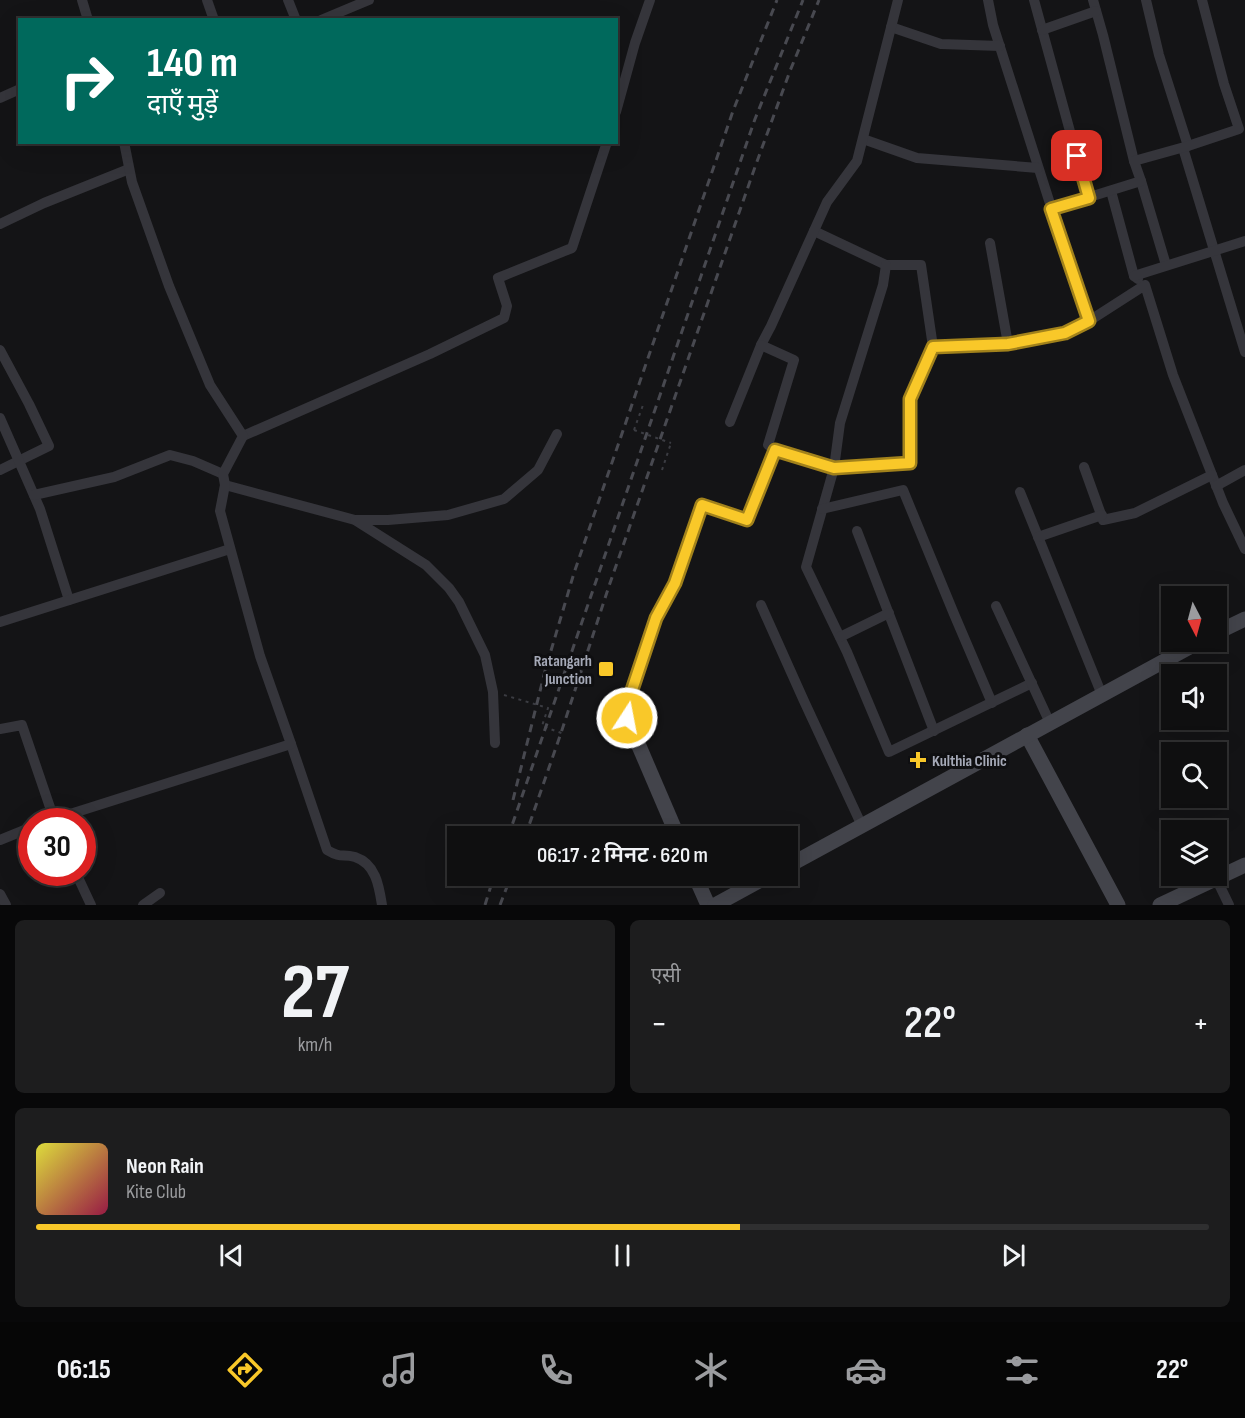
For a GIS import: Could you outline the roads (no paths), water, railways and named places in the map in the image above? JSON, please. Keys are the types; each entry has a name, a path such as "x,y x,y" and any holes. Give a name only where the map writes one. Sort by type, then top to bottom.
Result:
{"street":[{"path":"81,0 87,18"},
{"path":"207,0 213,18"},
{"path":"288,0 295,18"},
{"path":"324,18 341,5 369,0"},
{"path":"618,105 635,43 651,0"},
{"path":"730,422 761,345 827,202 857,162 898,0"},
{"path":"988,0 1038,168 1089,321"},
{"path":"1034,0 1089,198"},
{"path":"1146,0 1159,55 1245,352"},
{"path":"1134,161 1242,128 1224,84 1203,0"},
{"path":"1042,30 1094,5 1134,161 1166,265"},
{"path":"891,27 941,44 1000,46"},
{"path":"0,98 18,89"},
{"path":"863,139 917,158 1038,168"},
{"path":"124,144 132,182 169,286 210,385 243,436"},
{"path":"382,905 375,873 367,863 354,856 337,856 327,850 260,656 230,549 220,510 225,485 223,474 243,436 430,354 504,318 507,306 498,278 572,248 606,144"},
{"path":"0,224 44,203 129,169"},
{"path":"1051,209 1141,181"},
{"path":"1111,191 1134,276 1145,285 1173,375 1214,481 1245,549"},
{"path":"761,345 794,360 768,445 775,450 834,468 910,463 910,399 933,347 921,265 886,265 814,231"},
{"path":"1134,276 1245,241"},
{"path":"990,243 1008,344"},
{"path":"886,265 883,285 840,423 834,468 806,567 840,637 889,752 1032,683"},
{"path":"933,347 1008,344 1065,333 1089,321 1145,285"},
{"path":"0,350 49,446 0,470"},
{"path":"0,418 40,509 69,600"},
{"path":"225,485 355,520 448,515 504,500 538,470 557,434"},
{"path":"673,826 627,718 627,705 656,618 675,583 702,505 747,520 775,450"},
{"path":"34,495 114,477 170,455 193,461 223,474"},
{"path":"1084,467 1103,520 1135,513 1245,470"},
{"path":"822,509 903,490 992,703"},
{"path":"1020,492 1102,695"},
{"path":"1038,537 1102,515"},
{"path":"355,520 426,565 449,588 459,602 485,656 492,692 495,743"},
{"path":"858,531 934,731"},
{"path":"0,622 230,549"},
{"path":"761,605 862,826"},
{"path":"996,606 1050,723"},
{"path":"840,637 889,613"},
{"path":"1227,628 1245,619"},
{"path":"798,861 1181,652"},
{"path":"0,729 22,725 47,808"},
{"path":"1027,735 1118,905"},
{"path":"92,808 291,744"},
{"path":"0,840 18,833"},
{"path":"1227,873 1245,865"},
{"path":"82,886 91,905"},
{"path":"699,886 708,905"},
{"path":"715,905 750,886"},
{"path":"1160,905 1199,886"},
{"path":"1220,886 1229,905"},
{"path":"143,905 160,893"},
{"path":"0,894 6,905"}],"railway":[{"path":"513,800 545,671 574,573 733,111 777,0"},
{"path":"512,826 755,119 803,0"},
{"path":"529,826 609,586 755,167 819,0"},
{"path":"485,905 491,886"},
{"path":"500,905 507,886"}],"place":[{"name":"Ratangarh Junction","path":"606,669"},
{"name":"Kulthia Clinic","path":"918,760"}]}
